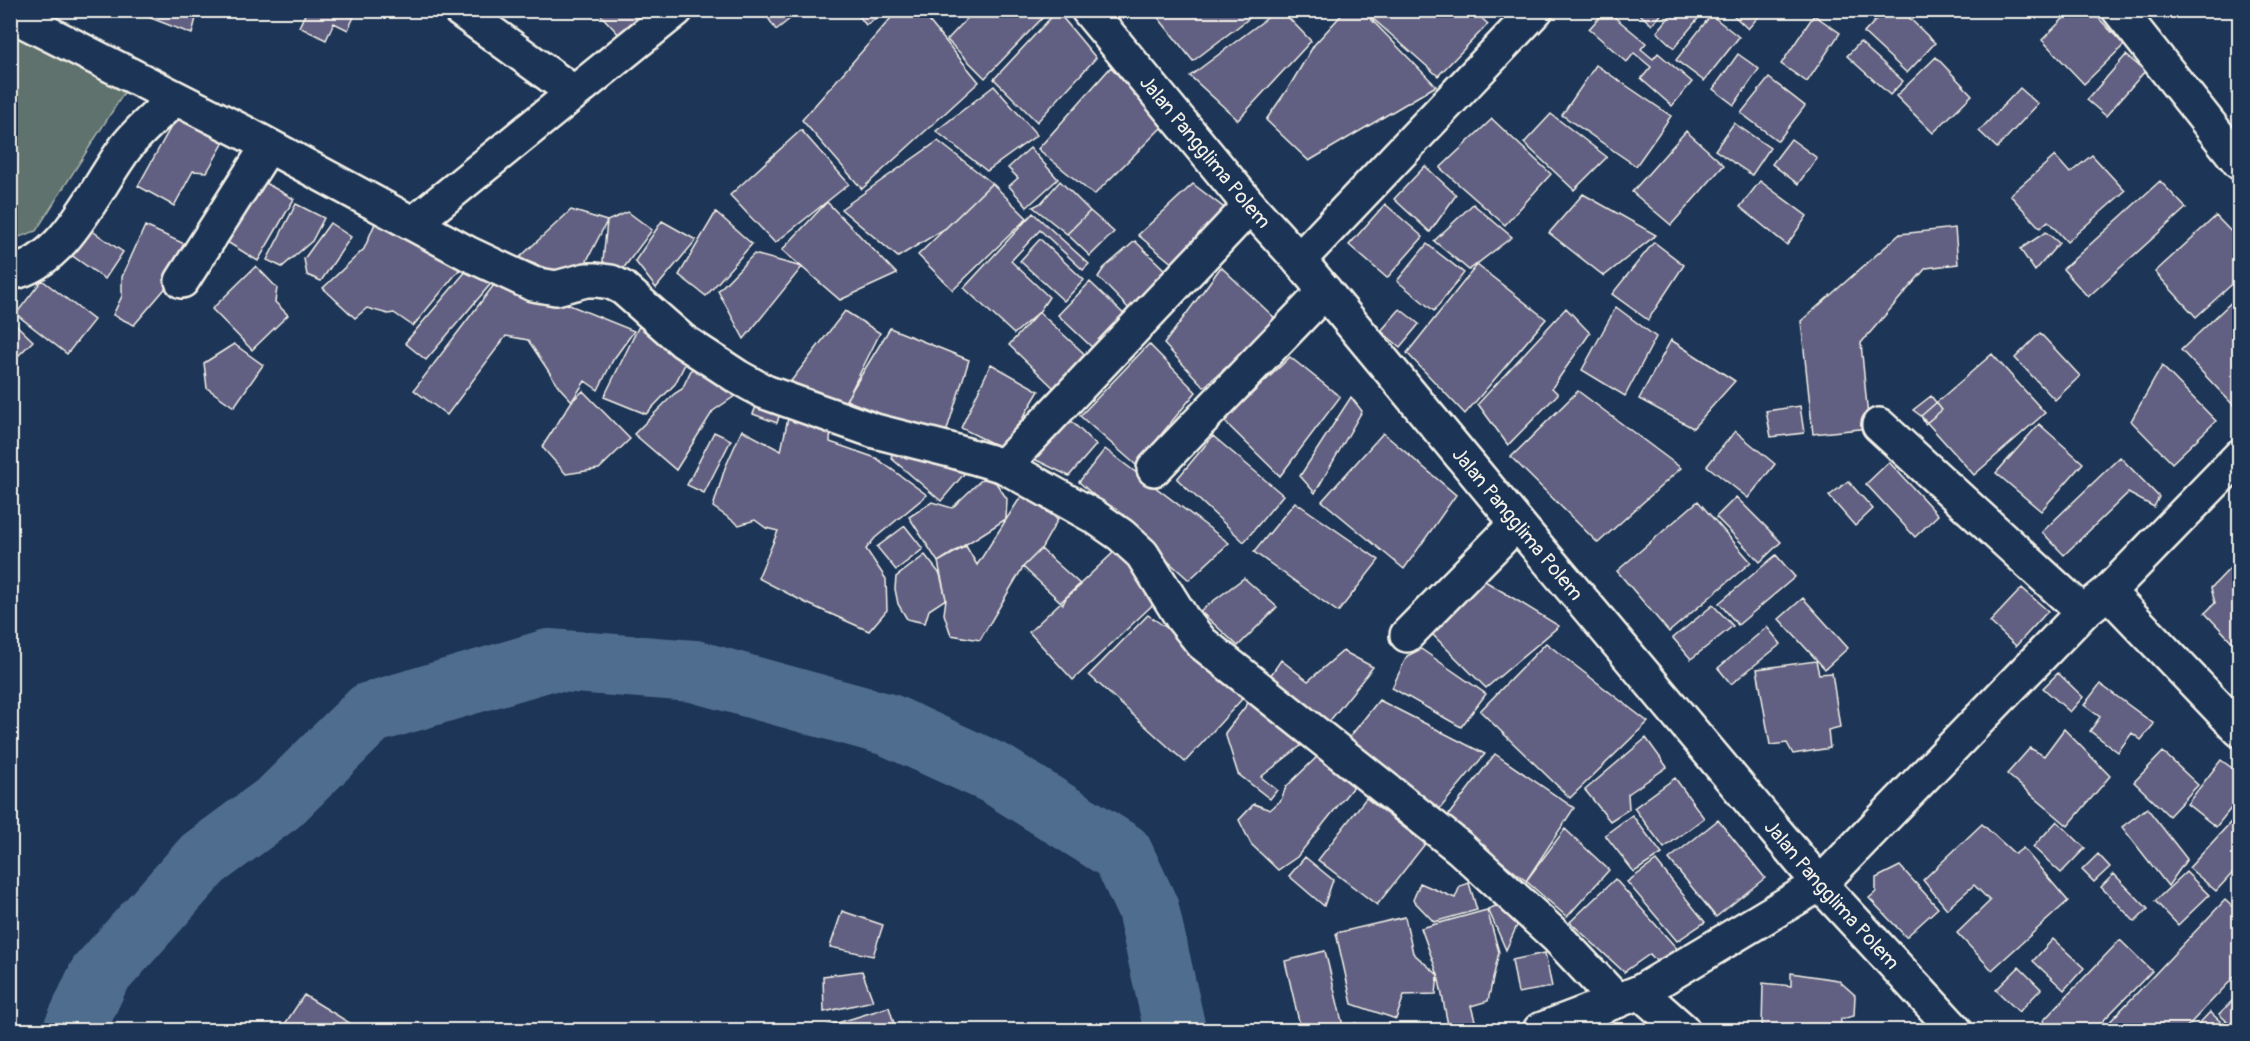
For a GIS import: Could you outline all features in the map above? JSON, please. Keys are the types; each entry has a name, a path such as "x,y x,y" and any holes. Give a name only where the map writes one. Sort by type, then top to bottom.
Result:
{"street":[{"path":"460,10 573,92"},
{"path":"414,223 676,10"},
{"name":"Jalan Pangglima Polem","path":"1088,10 1820,884 1955,1030"},
{"path":"1299,260 1536,10"},
{"path":"2120,10 2240,163"},
{"path":"10,14 210,114 469,254 532,284 556,288 586,280 597,280 623,288 683,341 738,377 775,396 876,431 1004,466 1095,517 1121,535 1142,554 1182,618 1202,643 1460,848 1557,937 1628,996 1683,1030"},
{"path":"10,273 43,260 66,236 128,146 175,98"},
{"path":"182,281 268,146"},
{"path":"1004,466 1251,206"},
{"path":"1154,469 1325,291"},
{"path":"1879,425 2095,602 2240,730"},
{"path":"1540,1030 1628,996 1820,884 2240,456"},
{"path":"1407,635 1517,523"}],"green space":[{"path":"10,25 129,85 36,231 11,240"}],"building":[{"path":"144,10 198,10 192,34 143,15"},
{"path":"307,10 357,10 348,30 334,23 326,40 299,27"},
{"path":"596,10 656,10 624,40"},
{"path":"763,10 801,10 776,30"},
{"path":"854,10 889,10 866,25"},
{"path":"898,10 920,10 979,82 862,189 802,120"},
{"path":"975,10 1050,10 985,78 947,40"},
{"path":"1152,10 1260,10 1193,61"},
{"path":"1281,10 1311,41 1238,120 1190,76"},
{"path":"1346,10 1362,10 1436,86 1309,161 1266,120 1314,45"},
{"path":"1363,10 1473,10 1488,24 1438,76"},
{"path":"1606,10 1646,43 1641,49 1653,59 1658,53 1692,82 1672,106 1641,79 1651,67 1634,53 1627,62 1589,29"},
{"path":"1635,10 1665,10 1652,25"},
{"path":"1675,10 1705,10 1674,48 1657,32"},
{"path":"1728,10 1764,10 1748,29"},
{"path":"1885,10 1901,10 1935,43 1907,73 1864,33"},
{"path":"2072,10 2091,10 2124,45 2084,84 2042,40"},
{"path":"1057,11 1096,58 1037,122 994,79"},
{"path":"1711,15 1739,37 1704,81 1676,60"},
{"path":"1814,15 1840,33 1807,82 1781,64"},
{"path":"1860,42 1903,81 1890,95 1847,56"},
{"path":"1738,54 1759,69 1734,105 1713,89"},
{"path":"2126,55 2145,71 2106,116 2087,100"},
{"path":"1936,57 1972,95 1933,133 1896,96"},
{"path":"1596,65 1671,116 1636,166 1562,115"},
{"path":"1111,67 1163,126 1094,195 1038,149"},
{"path":"1769,78 1805,106 1778,141 1741,113"},
{"path":"994,86 1037,135 987,171 936,131"},
{"path":"2020,88 2038,104 1997,148 1979,131"},
{"path":"1551,114 1607,157 1574,190 1524,143"},
{"path":"177,116 224,142 207,172 193,171 174,206 138,186"},
{"path":"1492,119 1551,174 1505,225 1440,168"},
{"path":"1734,123 1770,148 1752,175 1715,150"},
{"path":"801,130 849,184 775,243 730,195"},
{"path":"1686,131 1724,165 1671,225 1632,192"},
{"path":"1791,139 1817,158 1798,184 1772,164"},
{"path":"938,141 992,183 946,228 898,257 841,209"},
{"path":"1030,148 1058,179 1027,207 1009,186 1018,178 1008,168"},
{"path":"2092,155 2125,191 2067,242 2048,221 2040,228 2010,195 2055,156 2070,173"},
{"path":"1425,166 1456,195 1430,232 1394,199"},
{"path":"262,181 294,199 258,261 227,242"},
{"path":"1060,181 1090,211 1067,234 1033,207 1041,203"},
{"path":"1760,181 1807,216 1787,245 1740,207"},
{"path":"2160,181 2186,208 2088,297 2063,269"},
{"path":"992,183 1027,218 953,290 918,255"},
{"path":"1193,184 1227,210 1180,270 1138,235"},
{"path":"1583,194 1656,235 1604,276 1549,233"},
{"path":"827,202 897,274 840,300 782,250"},
{"path":"296,204 324,218 312,241 282,267 267,260"},
{"path":"1385,204 1423,237 1387,278 1349,245"},
{"path":"1473,204 1512,237 1469,270 1434,241"},
{"path":"571,210 607,221 577,280 519,258"},
{"path":"1090,211 1114,232 1090,256 1067,234"},
{"path":"628,212 652,230 617,277 603,261 607,221"},
{"path":"716,212 752,244 706,296 679,275"},
{"path":"1033,213 1089,264 1083,270 1040,230 1011,261 1049,297 1039,312 1014,334 964,288"},
{"path":"379,214 465,263 413,326 394,313 388,314 367,308 355,318 323,288 364,249"},
{"path":"2216,216 2240,241 2240,277 2196,317 2155,272"},
{"path":"662,221 696,240 656,288 635,261"},
{"path":"330,223 351,237 321,281 307,275 304,259"},
{"path":"85,226 123,252 105,279 67,252"},
{"path":"145,226 189,246 175,277 134,325 113,315 122,296 122,277"},
{"path":"1955,228 1958,264 1926,268 1861,343 1869,428 1813,434 1801,321 1900,234"},
{"path":"2046,232 2059,243 2035,271 2020,249"},
{"path":"1040,239 1084,280 1064,301 1020,261"},
{"path":"1135,241 1172,277 1136,316 1098,277 1104,268"},
{"path":"1654,242 1684,265 1648,320 1612,294"},
{"path":"1427,244 1464,273 1434,311 1397,281"},
{"path":"754,254 802,267 744,339 718,291"},
{"path":"473,263 494,280 426,360 405,343"},
{"path":"1477,265 1546,319 1465,414 1407,353"},
{"path":"256,266 277,288 275,302 288,315 252,350 212,309"},
{"path":"1221,267 1278,321 1204,387 1164,344"},
{"path":"500,277 634,331 613,360 598,390 585,381 572,401 559,387 528,340 506,336 447,415 414,390"},
{"path":"42,280 94,320 67,354 16,314"},
{"path":"1090,282 1131,321 1099,354 1058,315"},
{"path":"2240,294 2240,407 2237,409 2181,350"},
{"path":"1616,307 1656,337 1625,396 1582,370"},
{"path":"1566,308 1590,333 1552,388 1558,394 1508,445 1478,404"},
{"path":"1400,309 1419,324 1400,347 1381,331"},
{"path":"845,311 880,333 841,411 791,381"},
{"path":"1039,312 1090,359 1059,393 1009,345"},
{"path":"10,319 33,341 10,364"},
{"path":"639,326 691,352 675,384 646,414 604,397"},
{"path":"890,328 969,360 944,439 846,400"},
{"path":"2040,333 2080,376 2055,400 2015,358"},
{"path":"1671,340 1735,381 1693,428 1639,399"},
{"path":"234,344 263,365 234,407 207,388 204,363"},
{"path":"1149,344 1196,392 1136,465 1080,416"},
{"path":"1992,354 2045,413 1974,475 1921,416"},
{"path":"1290,357 1340,397 1280,476 1224,421"},
{"path":"697,358 748,387 713,411 676,470 634,434 674,394 682,389"},
{"path":"991,364 1039,391 1004,449 961,428"},
{"path":"2162,366 2216,421 2172,463 2131,421"},
{"path":"583,391 630,439 599,469 566,474 542,447 572,401"},
{"path":"1578,391 1681,468 1598,543 1511,457"},
{"path":"1931,396 1942,410 1925,424 1921,416 1913,410"},
{"path":"1351,397 1362,411 1315,493 1300,476"},
{"path":"759,399 782,407 777,423 753,414"},
{"path":"791,404 831,420 830,442 876,458 927,495 875,538 866,549 886,579 887,610 869,631 806,603 758,578 778,531 766,528 755,520 739,525 713,507 725,468 742,430 781,451"},
{"path":"1800,406 1804,433 1771,437 1766,411"},
{"path":"1068,418 1096,445 1069,476 1034,459"},
{"path":"2039,424 2083,463 2041,511 1996,473"},
{"path":"1735,431 1775,464 1748,498 1707,466"},
{"path":"714,432 731,440 704,493 687,485"},
{"path":"1383,433 1456,495 1404,569 1322,501"},
{"path":"1213,436 1283,495 1244,542 1177,479"},
{"path":"894,446 964,462 964,474 941,501 891,458"},
{"path":"1105,449 1229,543 1189,580 1079,482"},
{"path":"2120,457 2159,497 2154,507 2128,493 2064,555 2042,532"},
{"path":"1889,462 1938,515 1915,537 1866,484"},
{"path":"990,474 1007,499 1006,519 938,562 909,517 932,502 952,508"},
{"path":"1848,481 1873,509 1855,526 1829,496"},
{"path":"1031,488 1043,495 1041,508 1058,519 1041,549 1023,567 980,640 951,635 944,614 946,599 938,562 966,546 977,565 1020,498"},
{"path":"1736,497 1781,542 1760,562 1716,517"},
{"path":"1698,501 1751,562 1669,632 1617,571"},
{"path":"1295,502 1379,560 1338,612 1254,552"},
{"path":"905,526 923,549 896,570 877,547"},
{"path":"1041,549 1081,585 1066,598 1063,604 1023,567"},
{"path":"1114,552 1127,561 1161,597 1073,680 1029,632"},
{"path":"925,555 940,574 946,599 929,610 925,623 907,619 898,604 895,589 896,577"},
{"path":"1776,555 1795,577 1738,625 1719,603"},
{"path":"2235,563 2240,563 2240,650 2205,613 2215,603 2211,588"},
{"path":"1244,578 1277,607 1238,646 1200,611"},
{"path":"1480,578 1559,626 1486,688 1432,634"},
{"path":"2022,588 2048,611 2016,646 1990,622"},
{"path":"1803,598 1848,648 1825,669 1779,619"},
{"path":"1713,605 1733,626 1691,659 1673,638"},
{"path":"1148,615 1253,687 1185,762 1089,675"},
{"path":"1767,627 1781,644 1731,684 1718,668"},
{"path":"1546,643 1648,722 1570,798 1480,711"},
{"path":"1421,649 1486,694 1461,727 1392,688 1407,656"},
{"path":"1343,651 1373,667 1324,728 1266,682 1281,660 1308,681"},
{"path":"1816,661 1819,674 1832,673 1840,727 1828,730 1830,748 1793,754 1787,743 1770,745 1757,669"},
{"path":"2058,673 2083,697 2070,712 2043,688"},
{"path":"2100,684 2154,724 2141,740 2132,733 2118,752 2090,731 2100,717 2084,705"},
{"path":"1252,698 1307,741 1261,777 1277,790 1270,799 1238,774 1225,733"},
{"path":"1379,700 1485,754 1433,817 1345,743"},
{"path":"2064,729 2110,776 2068,826 2007,774 2030,748 2044,756"},
{"path":"1646,738 1667,767 1628,794 1629,809 1610,821 1585,790"},
{"path":"2163,752 2198,785 2169,816 2134,782"},
{"path":"1320,754 1356,783 1297,857 1278,870 1251,844 1239,820 1254,804 1270,810 1281,800 1286,787"},
{"path":"1495,754 1574,808 1526,881 1447,817"},
{"path":"2221,760 2240,774 2240,797 2216,827 2187,804"},
{"path":"1675,778 1704,818 1664,848 1634,808"},
{"path":"1366,798 1425,844 1377,905 1318,860"},
{"path":"2147,808 2187,859 2168,886 2122,827"},
{"path":"2240,812 2240,865 2216,891 2189,868"},
{"path":"1632,815 1662,854 1634,872 1605,835"},
{"path":"1718,820 1765,878 1716,917 1669,859"},
{"path":"2057,821 2085,848 2061,873 2033,847"},
{"path":"1982,824 2015,854 2023,848 2068,901 1992,970 1957,933 1990,901 1974,885 1947,909 1923,880"},
{"path":"1565,829 1609,870 1567,917 1526,881"},
{"path":"2098,854 2110,867 2094,882 2082,870"},
{"path":"1305,857 1333,880 1324,906 1289,876"},
{"path":"1656,861 1705,922 1677,941 1627,882"},
{"path":"1900,866 1938,908 1906,937 1869,898 1876,892 1876,878"},
{"path":"2186,872 2209,895 2178,925 2155,901"},
{"path":"2114,874 2148,909 2135,922 2101,887"},
{"path":"1615,879 1680,952 1658,963 1650,954 1624,972 1570,922"},
{"path":"1420,883 1455,898 1460,886 1469,883 1477,910 1434,922 1413,900"},
{"path":"2225,900 2240,914 2240,971 2184,1030 2102,1030"},
{"path":"1506,902 1524,910 1506,950 1488,909"},
{"path":"1487,910 1499,952 1488,1001 1471,1006 1477,1028 1449,1030 1438,975 1421,928"},
{"path":"842,911 883,925 873,956 830,947"},
{"path":"1405,917 1413,953 1438,975 1436,994 1404,995 1396,1019 1352,1004 1336,933"},
{"path":"2053,939 2084,968 2064,990 2033,961"},
{"path":"2120,940 2152,971 2094,1030 2053,1030 2043,1021"},
{"path":"1325,951 1344,1030 1301,1030 1285,961"},
{"path":"1545,953 1552,987 1518,993 1512,960"},
{"path":"2019,967 2041,989 2019,1012 1996,990"},
{"path":"862,971 873,1001 824,1012 823,976"},
{"path":"1791,973 1838,980 1855,995 1854,1016 1841,1019 1840,1030 1762,1029 1763,983 1791,986"},
{"path":"2240,993 2240,1030 2236,1030 2219,1014"},
{"path":"304,995 361,1030 281,1030"},
{"path":"889,1007 896,1030 815,1030"},
{"path":"2210,1012 2230,1030 2193,1030"},
{"path":"1355,1023 1376,1030 1356,1030"},
{"path":"1400,1027 1401,1030 1376,1030"}],"waterway":[{"path":"74,1030 99,976 203,859 280,802 370,713 549,660 694,671 889,725 996,774 1122,853 1148,909 1175,1030"}]}
